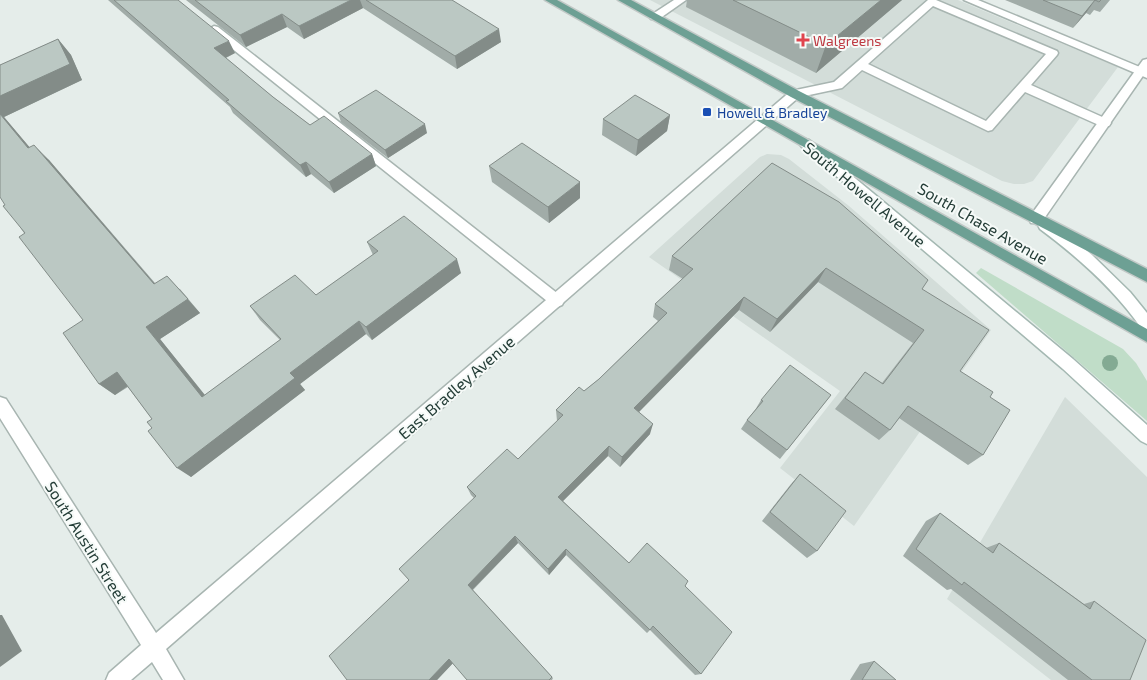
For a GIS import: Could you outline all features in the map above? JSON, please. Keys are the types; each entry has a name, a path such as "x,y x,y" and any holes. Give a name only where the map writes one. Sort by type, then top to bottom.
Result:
{"main road":[{"name":"South Howell Avenue","path":"550,0 802,141"},
{"path":"623,0 795,94 1036,219"},
{"name":"South Chase Avenue","path":"802,141 1147,336"},
{"name":"South Chase Avenue","path":"1036,219 1147,276"}],"street":[{"path":"655,18 681,0"},
{"path":"969,0 1145,69 1036,219 1081,252 1110,278 1136,308 1147,325"},
{"path":"795,94 838,85 932,2 1052,53 988,127 861,65"},
{"path":"200,18 557,301"},
{"path":"1023,86 1105,123"},
{"name":"East Bradley Avenue","path":"116,680 795,94"},
{"name":"South Howell Avenue","path":"802,141 1068,364 1147,436"},
{"name":"South Austin Street","path":"0,404 174,680"}],"shaded area":[{"path":"650,0 958,0 1118,67 1033,181 1024,184 1014,184 1002,181"},
{"path":"767,154 781,155 789,159 849,206 991,330 854,526 780,468 840,391 649,257 760,157"},
{"path":"1065,397 1147,477 1147,680 1051,680 947,599"}],"green space":[{"path":"981,268 1123,349 1136,363 1147,381 1147,421 976,273"}],"building":[{"path":"114,0 178,0 229,41 214,48 273,97 310,125 324,116 372,154 329,182 306,162 300,165 226,101 229,100"},
{"path":"195,0 351,0 299,26 282,14 240,35"},
{"path":"366,0 452,0 499,29 455,56"},
{"path":"733,0 881,0 826,45"},
{"path":"1043,0 1095,0 1082,16"},
{"path":"58,39 70,64 0,96 0,65"},
{"path":"376,90 425,124 385,150 338,113"},
{"path":"635,95 670,115 638,140 603,119"},
{"path":"0,114 28,148 34,145 154,284 167,276 188,299 146,327 202,397 281,339 250,306 295,275 316,295 378,251 367,242 404,216 457,259 366,327 359,321 290,373 295,378 177,468 148,431 152,428 147,422 152,419 117,372 99,384 63,333 83,320 19,237 25,233 3,206 5,205 0,197"},
{"path":"522,143 580,182 548,207 489,166"},
{"path":"772,163 839,202 928,280 922,289 989,330 960,371 993,392 990,397 1010,410 983,455 908,406 890,430 845,398 865,372 883,384 924,330 826,268 777,319 744,297 634,408 653,424 622,457 609,446 558,497 629,563 647,543 688,581 685,586 732,632 701,674 653,626 650,630 566,549 548,569 515,536 468,585 552,677 549,680 467,680 449,659 429,680 347,680 329,656 409,580 399,569 476,496 467,487 507,449 518,459 563,415 556,410 579,387 584,391 599,379 667,313 655,304 693,269 672,256"},
{"path":"790,365 831,395 787,450 747,420"},
{"path":"800,474 846,511 817,551 770,512"},
{"path":"940,513 993,553 999,543 1090,609 1094,601 1146,640 1130,680 1092,680 964,582 962,585 916,549"},
{"path":"874,661 896,680 862,680"}],"place":[{"name":"Walgreens","path":"803,40"},
{"name":"Howell & Bradley","path":"707,112"}]}
